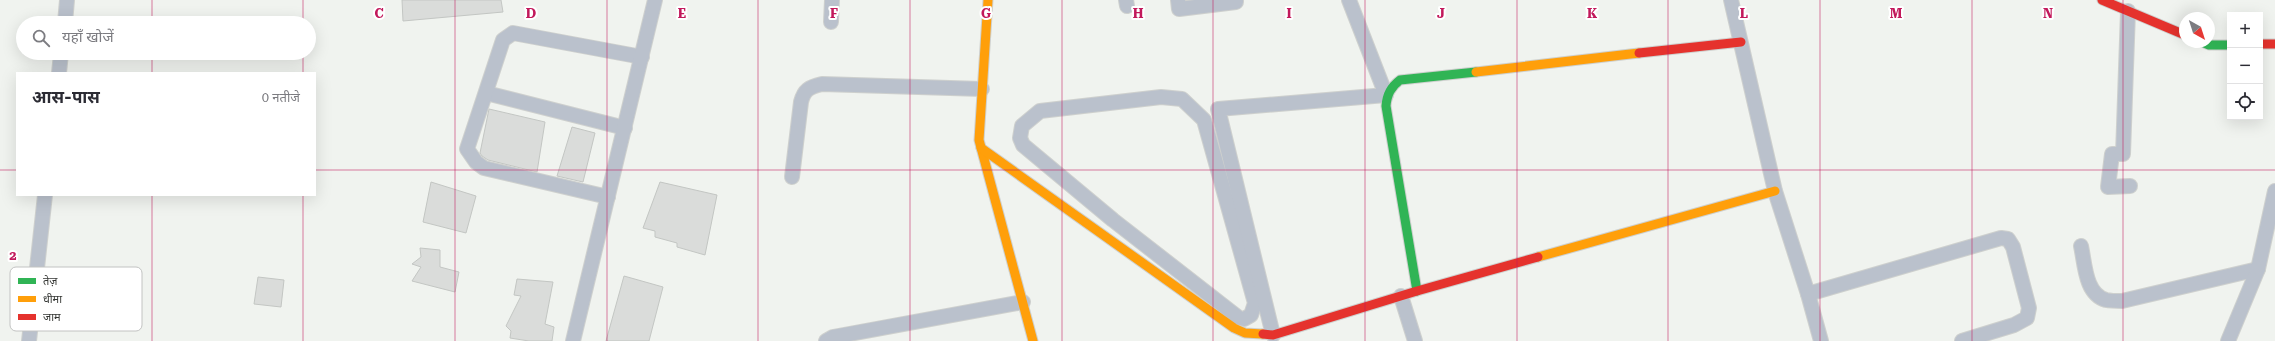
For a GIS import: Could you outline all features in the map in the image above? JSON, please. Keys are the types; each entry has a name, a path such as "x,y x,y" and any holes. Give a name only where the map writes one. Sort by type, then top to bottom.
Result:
{"street":[{"path":"66,16 67,0"},
{"path":"573,341 655,0"},
{"path":"831,22 832,0"},
{"path":"988,0 979,140 1033,341"},
{"path":"1178,0 1179,9 1236,2 1236,0"},
{"path":"1349,0 1386,94 1386,106 1417,291"},
{"path":"1731,0 1775,191 1808,294 1821,341"},
{"path":"2102,0 2179,32"},
{"path":"2128,11 2123,154 2112,154 2108,187 2130,186"},
{"path":"608,197 484,168 476,162 467,148 503,40 513,32 642,57"},
{"path":"1273,335 1218,109 1386,94 1400,80 1741,42"},
{"path":"2263,44 2275,44"},
{"path":"2215,45 2227,45"},
{"path":"59,72 60,60"},
{"path":"792,177 801,102 804,92 811,86 822,84 982,89"},
{"path":"486,93 625,128"},
{"path":"1161,97 1182,99 1204,120 1255,303 1251,314 1244,320 1239,318 1133,234 1023,145 1020,138 1022,126 1040,111 1161,97"},
{"path":"981,148 1234,328 1245,333 1273,335 1417,291 1775,191"},
{"path":"2228,341 2258,269 2275,191"},
{"path":"37,267 45,196"},
{"path":"1120,247 1133,234"},
{"path":"1808,294 2000,238 2008,239 2013,247 2029,308 2027,318 2014,325 1962,341"},
{"path":"2081,246 2088,280 2096,294 2106,300 2122,301 2258,269"},
{"path":"1401,296 1415,341"},
{"path":"826,341 833,337 1023,302"},
{"path":"29,341 30,331"}],"building":[{"path":"402,0 501,0 503,12 403,21"},
{"path":"489,109 545,122 537,172 488,160 482,156 480,153"},
{"path":"572,127 595,133 583,182 557,176"},
{"path":"431,182 476,196 466,233 423,222"},
{"path":"660,182 717,195 705,255 677,247 677,243 655,237 655,231 643,228"},
{"path":"420,248 440,250 440,267 459,272 455,292 412,281 421,267 412,264 421,257"},
{"path":"624,276 663,287 649,341 606,341"},
{"path":"258,277 284,280 281,307 254,304"},
{"path":"517,279 553,282 545,324 554,327 552,341 529,341 510,338 511,331 506,326 521,296 514,295"}],"traffic: fast":[{"path":"2215,45 2227,45"},
{"path":"1417,291 1386,106 1388,94 1394,85 1400,80 1476,72"}],"traffic: slow":[{"path":"988,0 979,140 1033,341"},
{"path":"1476,72 1639,53"},
{"path":"981,148 1234,328 1245,333 1263,334"},
{"path":"1538,257 1775,191"}],"traffic: jam":[{"path":"2102,0 2179,32"},
{"path":"1639,53 1741,42"},
{"path":"2263,44 2275,44"},
{"path":"1263,334 1273,335 1417,291 1538,257"}]}
